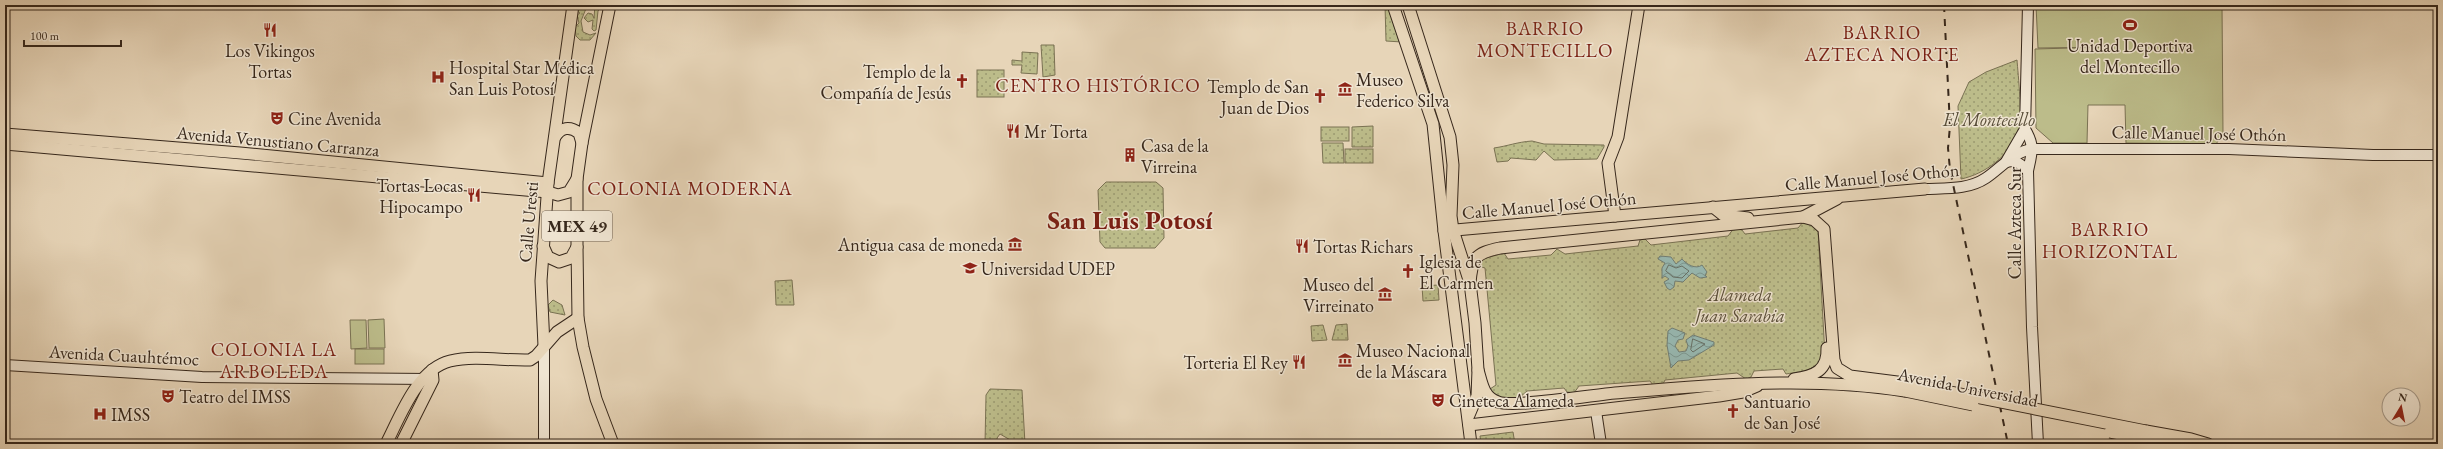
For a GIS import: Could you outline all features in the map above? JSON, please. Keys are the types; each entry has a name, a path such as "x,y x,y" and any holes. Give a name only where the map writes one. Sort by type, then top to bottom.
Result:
{"main road":[{"name":"Calle Uresti","path":"544,346 541,281 543,246 548,188 573,5"},
{"path":"1393,5 1434,124 1438,166 1448,231 1471,444"},
{"path":"1408,5 1450,137 1453,165 1451,216 1448,231 1465,264"},
{"path":"1615,216 1608,163 1618,137 1639,5"},
{"name":"MEX 49","path":"608,7 582,143 577,179 577,247 578,316 583,347 596,399 613,444"},
{"path":"555,137 561,130 571,128 579,133 582,143"},
{"name":"Avenida Venustiano Carranza","path":"5,134 240,153 548,188"},
{"name":"Avenida Venustiano Carranza","path":"5,144 548,188"},
{"path":"548,188 564,195 573,188 577,179"},
{"name":"Calle Manuel José Othón","path":"1448,231 1925,189"},
{"path":"1804,217 1836,200 1849,195"},
{"path":"1713,207 1722,215 1782,219"},
{"path":"1765,384 1809,377 1822,369 1827,355 1826,316 1829,305 1824,229 1814,220 1804,217"},
{"name":"Calle Manuel José Othón","path":"1470,283 1471,268 1476,257 1484,251 1500,248 1804,217"},
{"path":"1469,421 1477,396 1478,370 1470,283 1461,246 1466,235 1507,230 1518,225"},
{"path":"543,246 548,257 559,262 571,258 577,247"},
{"name":"Avenida Universidad","path":"1829,305 1834,360 1837,368 1850,376 2146,435 2191,439 2208,444"},
{"path":"543,323 562,324 578,316"},
{"name":"Avenida Cuauhtémoc","path":"429,376 451,361 530,360 536,356 560,329 578,316"},
{"name":"Avenida Universidad","path":"1478,370 1484,391 1490,398 1507,404 1613,393 1718,385 1765,384 1905,387"},
{"path":"386,444 399,419 429,376"},
{"path":"401,444 411,425 429,376"},
{"name":"Avenida Universidad","path":"1469,421 1540,418 1737,393 1765,384"},
{"path":"1540,418 1550,412 1582,406 1613,393"},
{"path":"399,419 411,425"},
{"name":"Avenida Universidad","path":"2146,435 2167,444"}],"street":[{"name":"Calle Azteca Sur","path":"2028,5 2025,130 2032,141 2033,149 2028,171 2032,327 2036,397 2042,429 2038,444"},
{"path":"2006,162 2025,130"},
{"name":"Calle Manuel José Othón","path":"1925,189 1966,187 1985,179 2006,162 2027,150 2033,149 2229,149 2438,155"},
{"path":"2006,162 2011,160 2020,163 2028,171"},
{"name":"Calle Uresti","path":"544,346 544,444"},
{"name":"Avenida Cuauhtémoc","path":"5,365 202,377 429,376"},
{"path":"2036,397 2044,409"},
{"path":"1596,411 1601,444"}],"green space":[{"path":"578,5 587,6 581,21 583,32 590,35 596,33 590,40 580,40 576,36 575,27 579,23 577,15 580,13 577,11"},
{"path":"595,5 601,7 598,11 596,30 594,31 592,29 593,20 588,22 584,18 588,13 592,14 594,18"},
{"path":"1385,5 1388,5 1402,42 1386,41"},
{"path":"2036,5 2222,5 2223,134 2216,144 2126,143 2125,105 2088,105 2087,143 2053,143 2036,128 2035,49 2109,47 2038,48"},
{"path":"1041,45 1054,45 1055,75 1043,77"},
{"path":"1022,52 1038,53 1037,74 1021,73 1022,65 1012,65 1012,60 1022,61"},
{"name":"El Montecillo","path":"2017,60 2020,127 2015,141 2003,156 1995,163 1979,173 1961,179 1958,106 1969,82 1986,72"},
{"path":"977,70 1004,70 1004,97 977,97"},
{"path":"1373,126 1373,147 1352,147 1352,127"},
{"path":"1321,127 1349,127 1349,141 1321,141"},
{"path":"1532,141 1544,144 1604,145 1604,147 1597,159 1554,160 1544,151 1536,160 1511,158 1508,161 1497,162 1494,148"},
{"path":"1322,143 1343,143 1344,163 1323,163"},
{"path":"1345,149 1373,149 1373,163 1345,163"},
{"path":"1106,182 1156,182 1163,188 1164,238 1155,248 1105,248 1100,242 1098,190"},
{"name":"Alameda Juan Sarabia","path":"1803,222 1808,222 1818,230 1825,356 1817,365 1808,370 1786,374 1783,369 1754,371 1751,377 1746,379 1737,373 1665,380 1663,384 1653,385 1650,381 1579,386 1574,393 1567,392 1564,388 1527,391 1519,398 1497,400 1490,389 1496,385 1485,268 1478,266 1483,259 1504,253 1508,259 1551,255 1557,249 1565,254 1638,246 1640,240 1645,239 1651,245 1728,236 1734,228 1742,230 1745,234 1798,228"},
{"path":"792,280 794,305 776,305 775,281"},
{"path":"1438,285 1439,300 1423,301 1422,286"},
{"path":"553,300 562,305 565,315 550,312 548,305"},
{"path":"384,319 385,348 369,348 368,320"},
{"path":"350,320 366,320 367,348 351,349"},
{"path":"1347,324 1348,340 1332,340 1336,325"},
{"path":"1323,325 1327,340 1312,341 1311,326"},
{"path":"355,349 384,349 384,364 355,364"},
{"path":"990,389 1022,390 1025,444 1011,444 1012,441 1000,434 997,438 998,444 985,444 986,395"},
{"path":"1513,432 1515,444 1481,444 1480,436"}],"water":[{"path":"1660,256 1671,257 1676,264 1682,259 1694,267 1702,265 1707,272 1705,275 1707,277 1700,278 1692,273 1683,282 1675,281 1674,287 1670,290 1664,282 1669,279 1665,276 1662,278 1662,268 1665,263 1658,259"},
{"path":"1672,328 1685,333 1683,339 1678,340 1675,346 1679,352 1686,351 1688,346 1686,340 1693,335 1714,342 1714,345 1689,360 1678,361 1671,368 1667,345 1668,331"}],"railway":[{"path":"1944,5 1950,126 1948,148 1950,170 2008,444"}],"place":[{"name":"Unidad Deportiva del Montecillo","path":"2130,25"},
{"name":"Los Vikingos Tortas","path":"270,30"},
{"name":"Hospital Star Médica San Luis Potosí","path":"438,77"},
{"name":"Templo de la Compañía de Jesús","path":"962,81"},
{"name":"Museo Federico Silva","path":"1345,89"},
{"name":"Templo de San Juan de Dios","path":"1320,96"},
{"name":"Cine Avenida","path":"277,118"},
{"name":"Mr Torta","path":"1013,131"},
{"name":"Casa de la Virreina","path":"1130,155"},
{"name":"Tortas Locas Hipocampo","path":"474,195"},
{"name":"Antigua casa de moneda","path":"1015,244"},
{"name":"Tortas Richars","path":"1302,246"},
{"name":"Universidad UDEP","path":"970,268"},
{"name":"Iglesia de El Carmen","path":"1408,271"},
{"name":"Museo del Virreinato","path":"1385,294"},
{"name":"Museo Nacional de la Máscara","path":"1345,360"},
{"name":"Torteria El Rey","path":"1299,362"},
{"name":"Teatro del IMSS","path":"168,396"},
{"name":"Cineteca Alameda","path":"1438,400"},
{"name":"Santuario de San José","path":"1733,411"},
{"name":"IMSS","path":"100,414"}],"district":[{"name":"BARRIO MONTECILLO","path":"1545,39"},
{"name":"BARRIO AZTECA NORTE","path":"1882,43"},
{"name":"CENTRO HISTÓRICO","path":"1098,85"},
{"name":"COLONIA MODERNA","path":"690,188"},
{"name":"San Luis Potosí","path":"1130,220"},
{"name":"BARRIO HORIZONTAL","path":"2110,240"},
{"name":"COLONIA LA ARBOLEDA","path":"274,360"}]}
